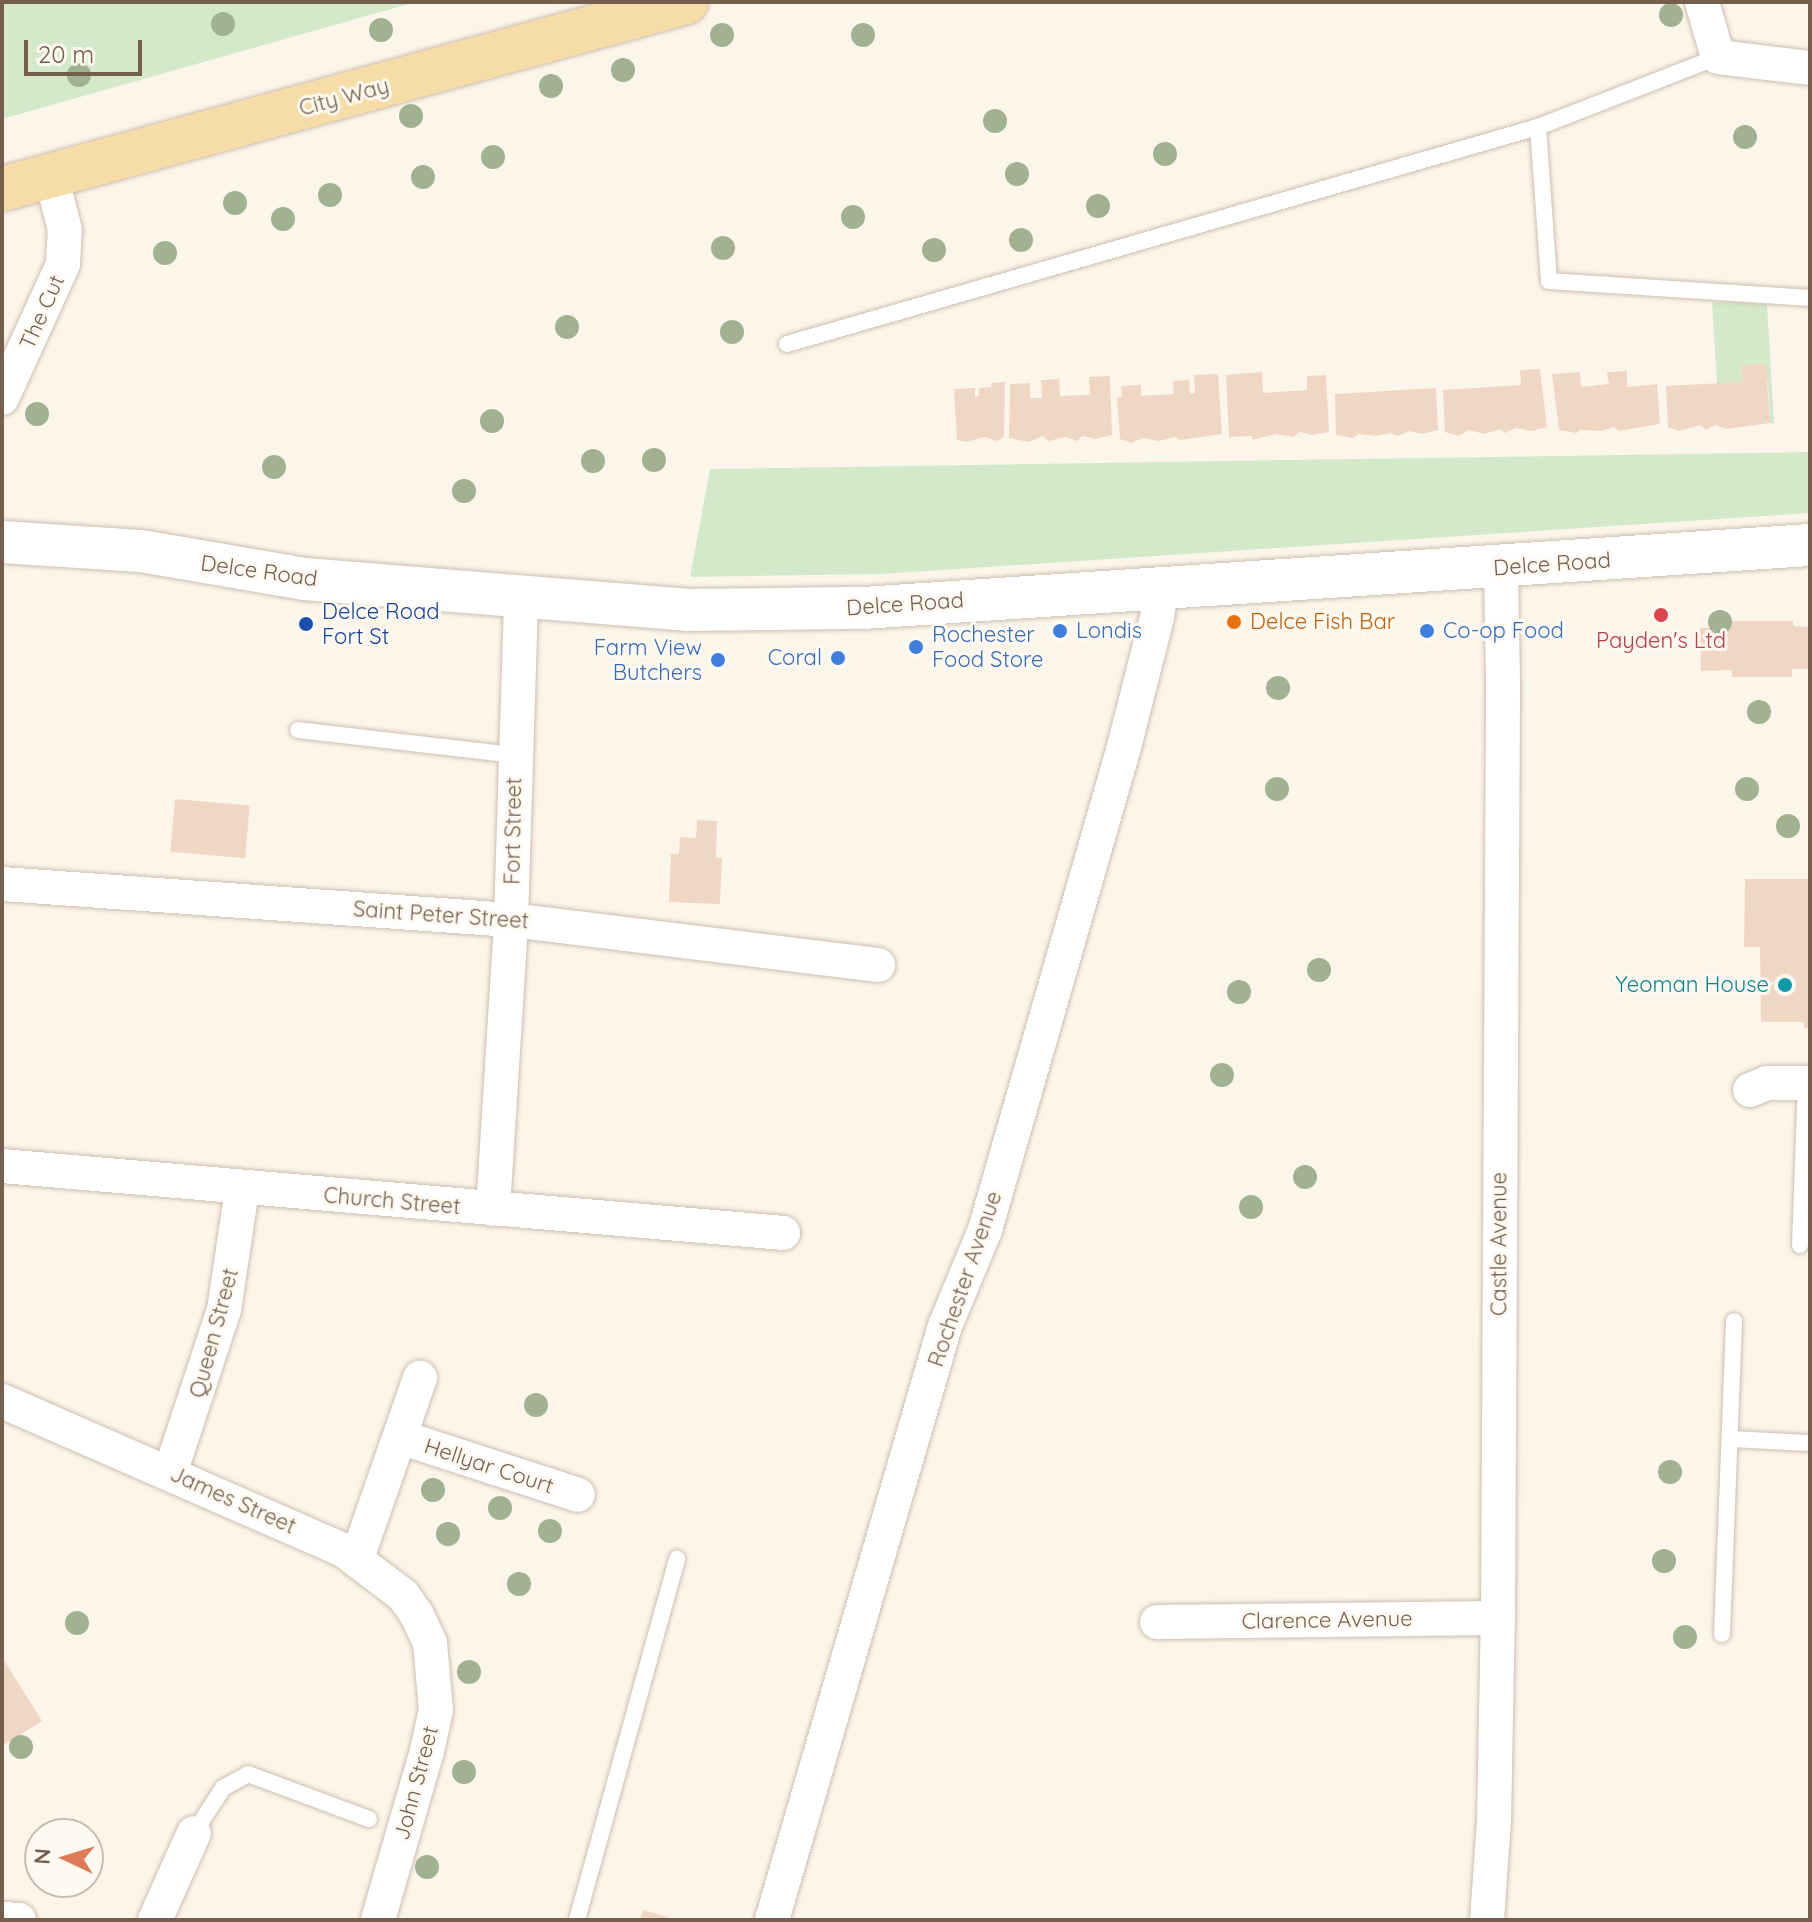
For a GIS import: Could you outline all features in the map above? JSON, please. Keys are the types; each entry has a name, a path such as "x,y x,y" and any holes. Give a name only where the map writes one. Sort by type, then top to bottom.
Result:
{"main road":[{"name":"City Way","path":"2,189 686,2"}],"street":[{"path":"1702,2 1718,57 1810,68"},
{"name":"The Cut","path":"2,398 63,264 65,230 51,176"},
{"name":"Delce Road","path":"2,542 141,551 305,579 675,609 809,609 1501,568 1810,545"},
{"name":"Castle Avenue","path":"1487,1920 1494,1820 1498,1618 1501,568"},
{"name":"Rochester Avenue","path":"772,1920 945,1326 985,1230 1124,747 1157,618 1161,589"},
{"name":"Fort Street","path":"493,1209 511,920 521,596"},
{"name":"Saint Peter Street","path":"2,884 511,920 878,965"},
{"path":"1750,1090 1767,1083 1808,1083"},
{"name":"Church Street","path":"2,1166 242,1189 783,1233"},
{"name":"Queen Street","path":"170,1473 220,1324 232,1267 242,1189"},
{"name":"Hellyar Court","path":"357,1558 420,1378"},
{"name":"James Street","path":"2,1401 312,1535 357,1558 403,1595 424,1625 430,1643"},
{"name":"Hellyar Court","path":"400,1437 578,1495"},
{"name":"Clarence Avenue","path":"1157,1622 1498,1618"},
{"name":"John Street","path":"378,1920 433,1726 436,1693 430,1643"},
{"path":"155,1920 194,1833"},
{"path":"2,1919 19,1920"}],"lane":[{"path":"787,344 1538,127 1718,57"},
{"path":"1538,127 1549,281 1810,298"},
{"path":"298,730 514,755"},
{"path":"1800,1245 1808,1083"},
{"path":"1722,1634 1734,1321"},
{"path":"1730,1439 1810,1443"},
{"path":"577,1920 677,1559"},
{"path":"194,1833 223,1788 248,1774 369,1819"}],"green space":[{"path":"2,2 416,2 2,119"},
{"path":"1712,302 1767,304 1774,424 1770,423 1768,382 1741,365 1742,382 1717,384"},
{"path":"1810,452 1810,513 881,574 690,577 710,469"}],"building":[{"path":"1766,364 1770,423 1727,429 1715,425 1706,430 1700,425 1679,431 1668,427 1666,386 1742,382 1741,365"},
{"path":"1540,369 1547,427 1531,431 1516,428 1505,433 1500,429 1484,434 1469,430 1458,436 1445,432 1443,390 1521,385 1520,370"},
{"path":"1627,371 1627,387 1657,384 1660,424 1619,431 1614,427 1602,431 1580,430 1577,433 1559,430 1552,374 1580,372 1581,387 1609,384 1607,372"},
{"path":"1262,372 1263,393 1307,390 1307,376 1326,375 1329,432 1312,435 1300,432 1293,437 1276,434 1252,440 1252,436 1229,437 1226,375"},
{"path":"1218,374 1222,434 1181,440 1175,437 1159,441 1143,438 1131,443 1120,439 1117,397 1122,397 1121,386 1141,385 1141,396 1174,394 1173,381 1189,380 1190,394 1195,393 1194,375"},
{"path":"1110,376 1112,435 1095,439 1083,436 1077,441 1066,437 1048,441 1043,436 1029,442 1009,438 1010,384 1030,383 1030,398 1042,398 1041,380 1059,379 1060,396 1090,395 1089,377"},
{"path":"1005,382 1004,437 997,441 984,437 968,442 957,440 954,389 975,388 975,397 979,396 979,388 991,387 992,396 991,383"},
{"path":"1436,388 1438,430 1422,434 1410,431 1397,436 1391,433 1375,436 1358,434 1353,438 1336,435 1335,394"},
{"path":"1729,621 1793,621 1793,626 1810,627 1810,669 1792,669 1792,677 1732,677 1732,670 1701,671 1700,628 1729,628"},
{"path":"175,799 250,806 245,858 170,852"},
{"path":"697,820 717,821 716,858 722,858 720,904 669,902 671,854 679,854 680,837 696,838"},
{"name":"Yeoman House","path":"1745,879 1810,879 1810,1028 1804,1028 1804,1022 1761,1022 1760,947 1744,947"},
{"path":"2,1657 42,1721 2,1746"},
{"path":"643,1910 673,1919 673,1920 640,1920"}],"place":[{"name":"Payden's Ltd","path":"1661,615"},
{"name":"Delce Fish Bar","path":"1234,622"},
{"name":"Delce Road Fort St","path":"306,624"},
{"name":"Londis","path":"1060,631"},
{"name":"Co-op Food","path":"1427,631"},
{"name":"Rochester Food Store","path":"916,647"},
{"name":"Coral","path":"838,658"},
{"name":"Farm View Butchers","path":"718,660"},
{"name":"Yeoman House","path":"1785,985"}]}
